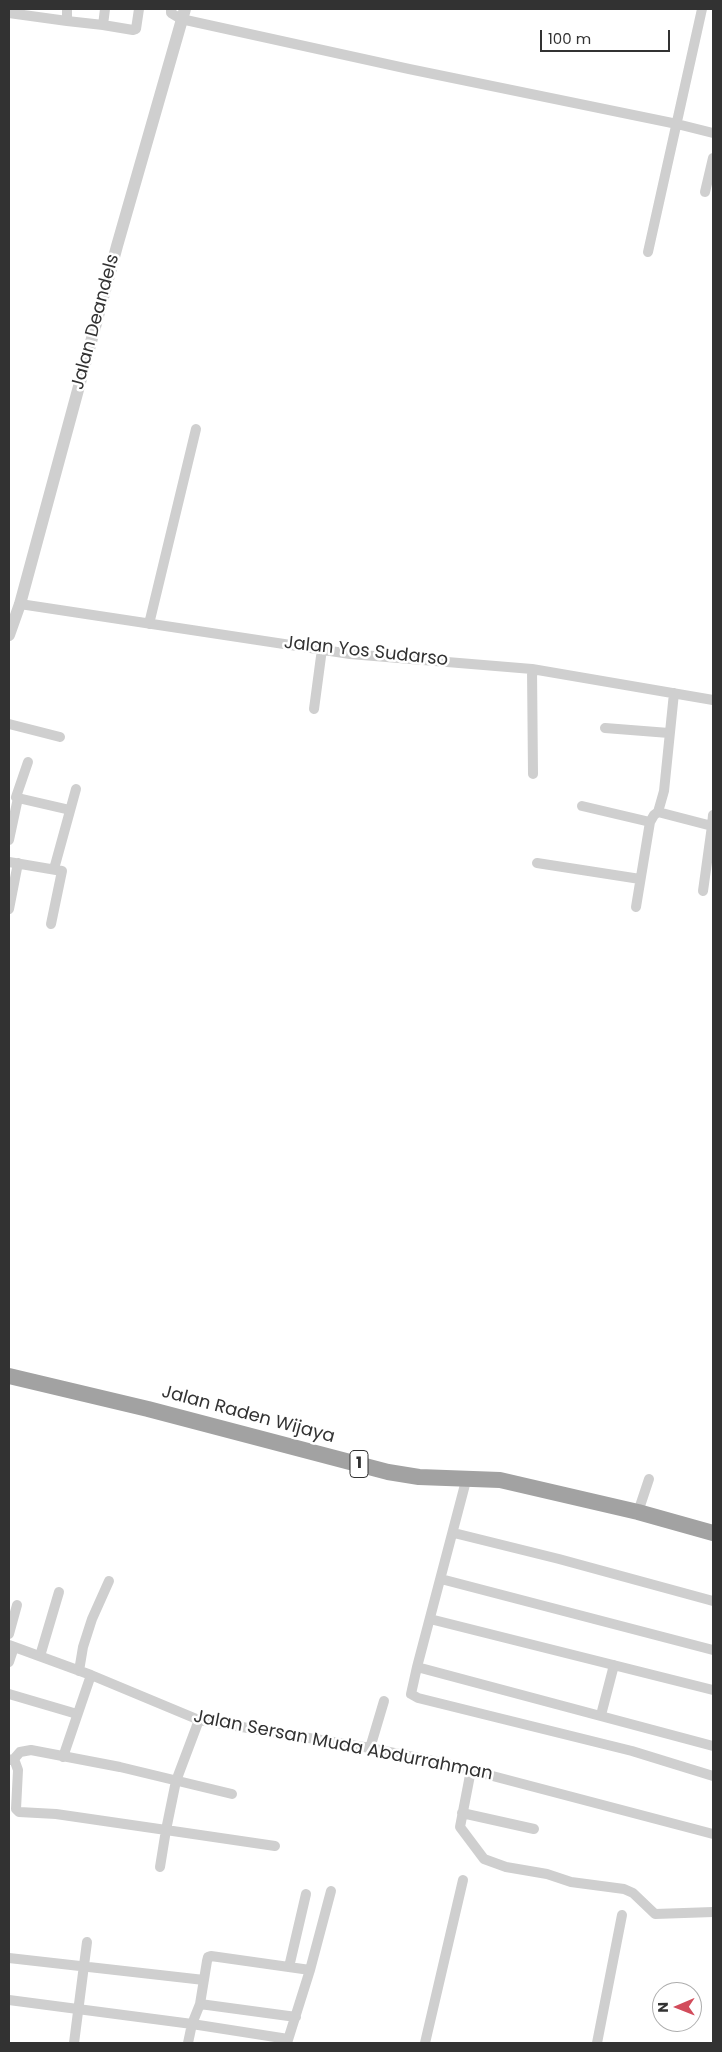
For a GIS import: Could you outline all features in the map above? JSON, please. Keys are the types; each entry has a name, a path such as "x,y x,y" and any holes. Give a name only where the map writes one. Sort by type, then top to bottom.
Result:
{"highway":[{"name":"Jalan Raden Wijaya","path":"9,1376 148,1409 388,1472 419,1476 500,1480 638,1512 713,1533"}],"street":[{"path":"67,9 67,21"},
{"path":"103,25 105,9"},
{"path":"9,13 23,12 67,21 132,30 136,29 139,9"},
{"path":"171,9 171,13 183,14 409,69 677,124 713,134"},
{"path":"648,252 702,9"},
{"name":"Jalan Deandels","path":"9,635 20,604 117,244 183,14"},
{"path":"705,192 713,158"},
{"path":"148,624 196,429"},
{"name":"Jalan Yos Sudarso","path":"20,604 350,654 532,669 713,700"},
{"path":"314,709 322,649"},
{"path":"532,669 533,774"},
{"path":"636,907 650,822 654,814 658,812 665,783 674,693"},
{"path":"9,724 60,737"},
{"path":"605,728 669,733"},
{"path":"9,840 14,797 28,762"},
{"path":"54,869 76,789"},
{"path":"14,797 70,810"},
{"path":"582,806 650,822"},
{"path":"658,812 712,826"},
{"path":"703,891 713,816"},
{"path":"9,909 13,862 61,870 62,874 52,924"},
{"path":"537,863 640,879"},
{"path":"467,1477 411,1694 418,1698 632,1752 713,1776"},
{"path":"638,1512 649,1479"},
{"path":"454,1533 559,1559 713,1601"},
{"path":"441,1579 713,1650"},
{"path":"79,1671 83,1647 92,1619 109,1581"},
{"path":"40,1656 59,1592"},
{"path":"9,1634 18,1605"},
{"path":"430,1619 713,1690"},
{"path":"9,1662 12,1646"},
{"name":"Jalan Sersan Muda Abdurrahman","path":"12,1646 91,1675 199,1720 370,1748 471,1770 713,1834"},
{"path":"601,1715 614,1665"},
{"path":"417,1667 451,1678 601,1715 713,1746"},
{"path":"63,1757 91,1675"},
{"path":"9,1694 77,1714"},
{"path":"370,1748 384,1701"},
{"path":"160,1867 176,1782 199,1720"},
{"path":"232,1794 120,1767 27,1750 20,1752 12,1760 18,1770 16,1809 19,1812 56,1814 275,1846"},
{"path":"471,1770 460,1827 489,1862 547,1874 571,1882 624,1890 633,1893 655,1914 713,1912"},
{"path":"462,1813 534,1829"},
{"path":"426,2043 463,1880"},
{"path":"9,2000 192,2024 288,2041 310,1970 331,1891"},
{"path":"290,1967 306,1894"},
{"path":"597,2043 622,1915"},
{"path":"74,2043 87,1942"},
{"path":"188,2043 192,2024 200,2004 208,1957 310,1970"},
{"path":"9,1958 204,1980"},
{"path":"200,2004 296,2017"}]}
